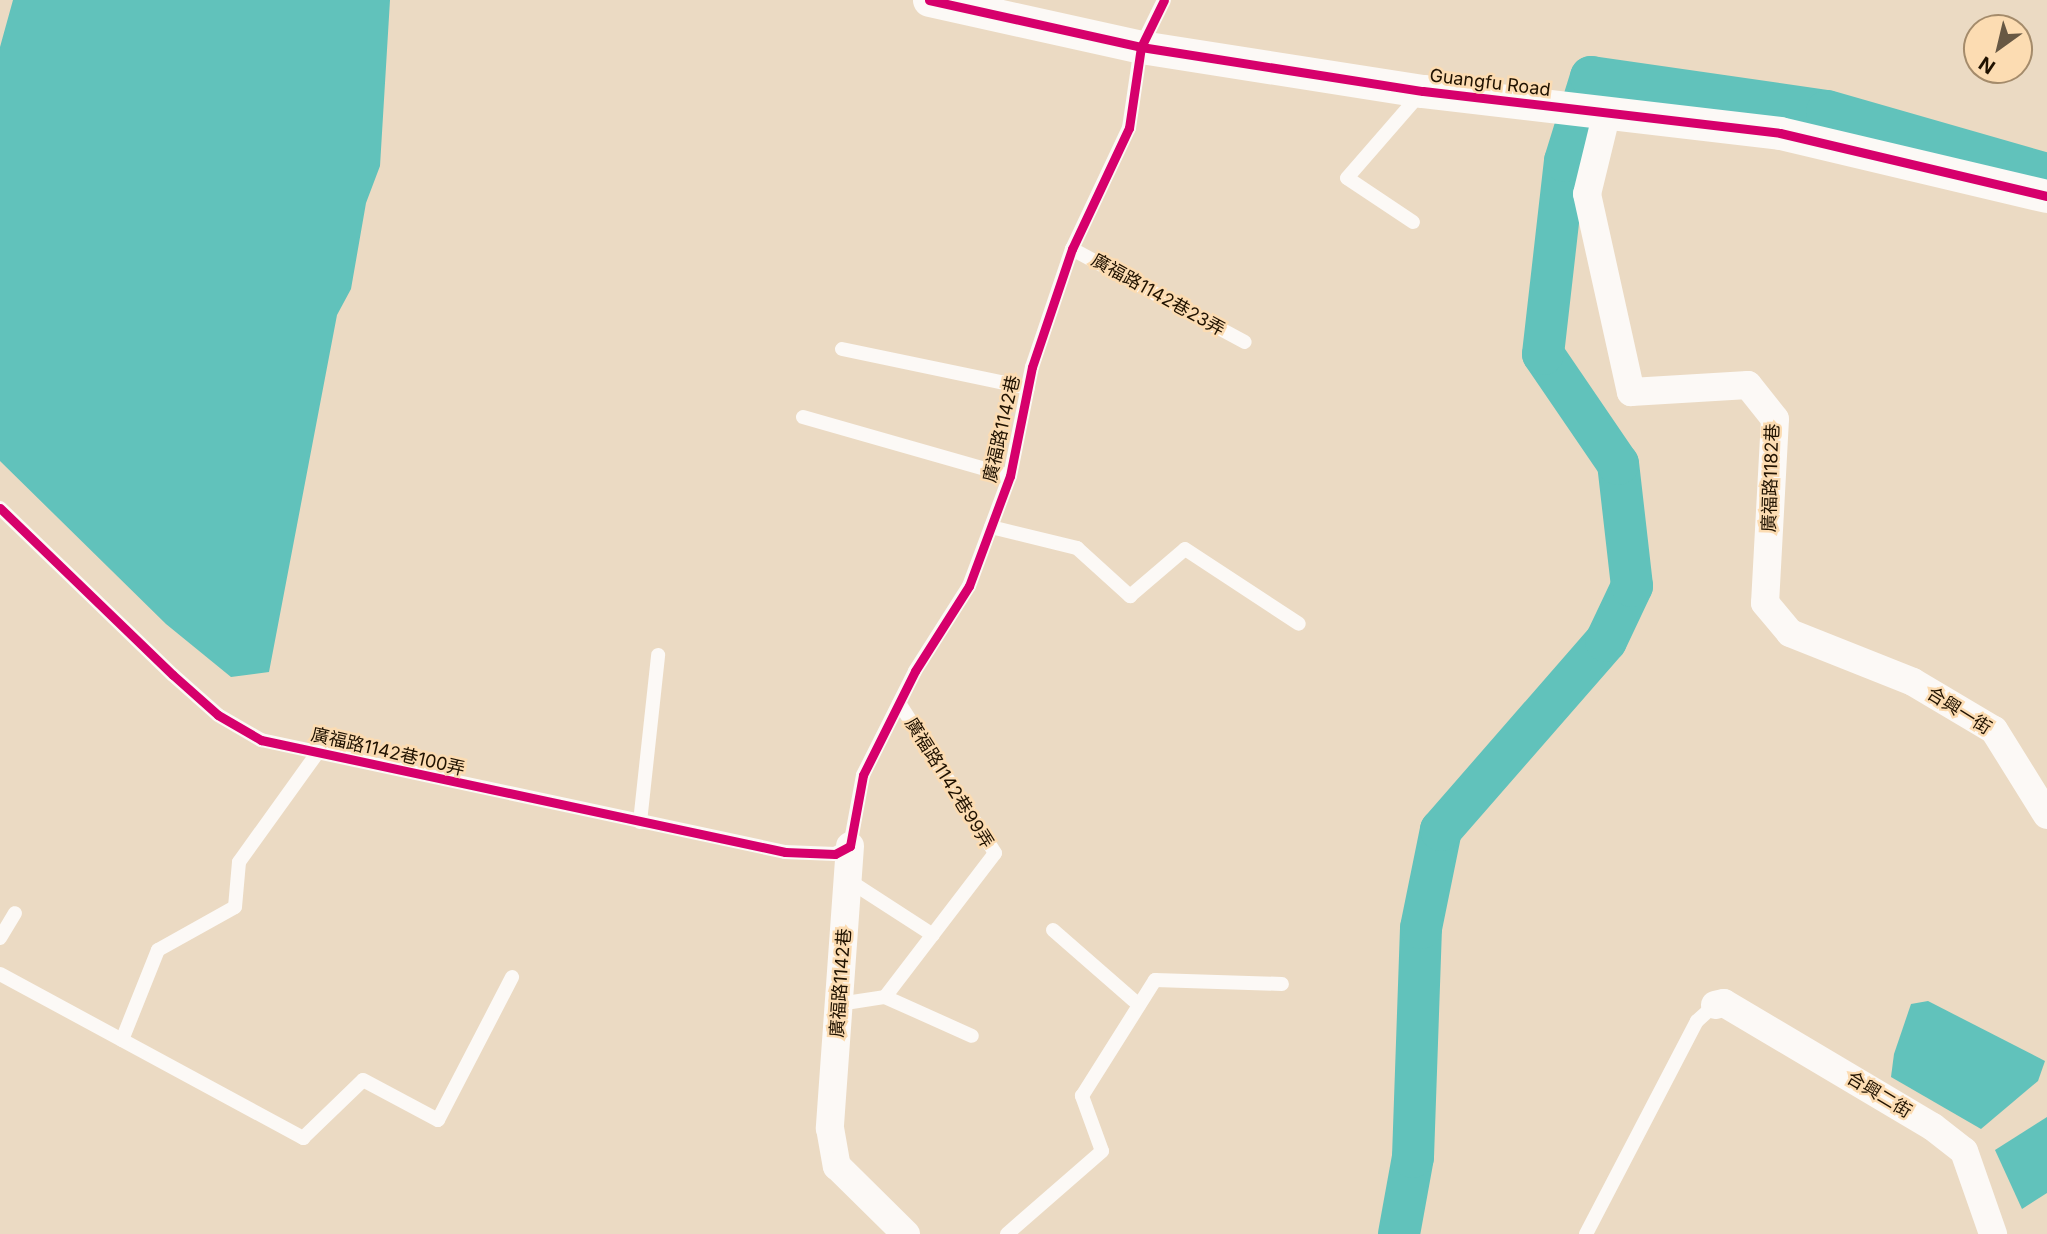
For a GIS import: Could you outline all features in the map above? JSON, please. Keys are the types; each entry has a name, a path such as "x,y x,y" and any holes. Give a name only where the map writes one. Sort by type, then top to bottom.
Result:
{"street":[{"name":"Guangfu Road","path":"929,0 1141,47 1423,91 1780,133 2047,196"},
{"name":"廣福路1182巷","path":"1606,112 1587,194 1631,392 1748,385 1775,419 1766,603 1790,633 1913,682"},
{"name":"合興一街","path":"1913,682 1994,730 2047,815"},
{"name":"廣福路1142巷","path":"850,846 830,1128 837,1166 906,1234"},
{"name":"合興二街","path":"1714,1005 1724,1003 1933,1127 1964,1151 1993,1234"}],"lane":[{"name":"廣福路1142巷","path":"850,846 863,775 899,703 969,586 1010,476 1028,388 1072,248 1129,128 1141,47 1164,0"},
{"path":"1413,222 1347,178 1423,91"},
{"name":"廣福路1142巷23弄","path":"1072,248 1245,342"},
{"path":"842,349 1028,388"},
{"path":"803,417 1010,476"},
{"name":"廣福路1142巷100弄","path":"0,508 218,715 261,740 785,852 835,854 850,846"},
{"path":"991,527 1077,548 1130,596 1185,549 1299,624"},
{"path":"640,822 658,655"},
{"name":"廣福路1142巷99弄","path":"885,997 995,853 899,703"},
{"path":"122,1040 158,950 235,907 239,862 317,752"},
{"path":"848,880 933,934"},
{"path":"0,938 15,913"},
{"path":"1053,930 1139,1006"},
{"path":"0,974 303,1138 363,1080 438,1120 512,976"},
{"path":"1007,1234 1102,1151 1082,1096 1155,980 1282,984"},
{"path":"839,1004 885,997 972,1036"},
{"path":"1586,1234 1697,1021 1714,1005"}],"water":[{"path":"13,0 390,0 380,166 366,203 351,289 337,315 269,672 231,677 166,624 0,461 0,47"},
{"path":"1928,1001 2045,1061 2038,1081 1981,1129 1891,1077 1894,1054 1911,1004"},
{"path":"2047,1117 2047,1193 2022,1209 1995,1150"}],"waterway":[{"path":"1399,1234 1413,1157 1421,928 1441,830 1606,641 1632,586 1618,464 1543,354 1565,161 1591,77 1827,111 2047,174"}],"cycle path":[{"path":"929,0 1141,47 1423,91 1780,133 2047,196"},
{"path":"0,508 173,675 218,715 261,740 785,852 835,854 850,846 863,775 915,671 969,586 1010,476 1032,367 1072,249 1129,128 1141,47 1164,0"}]}
